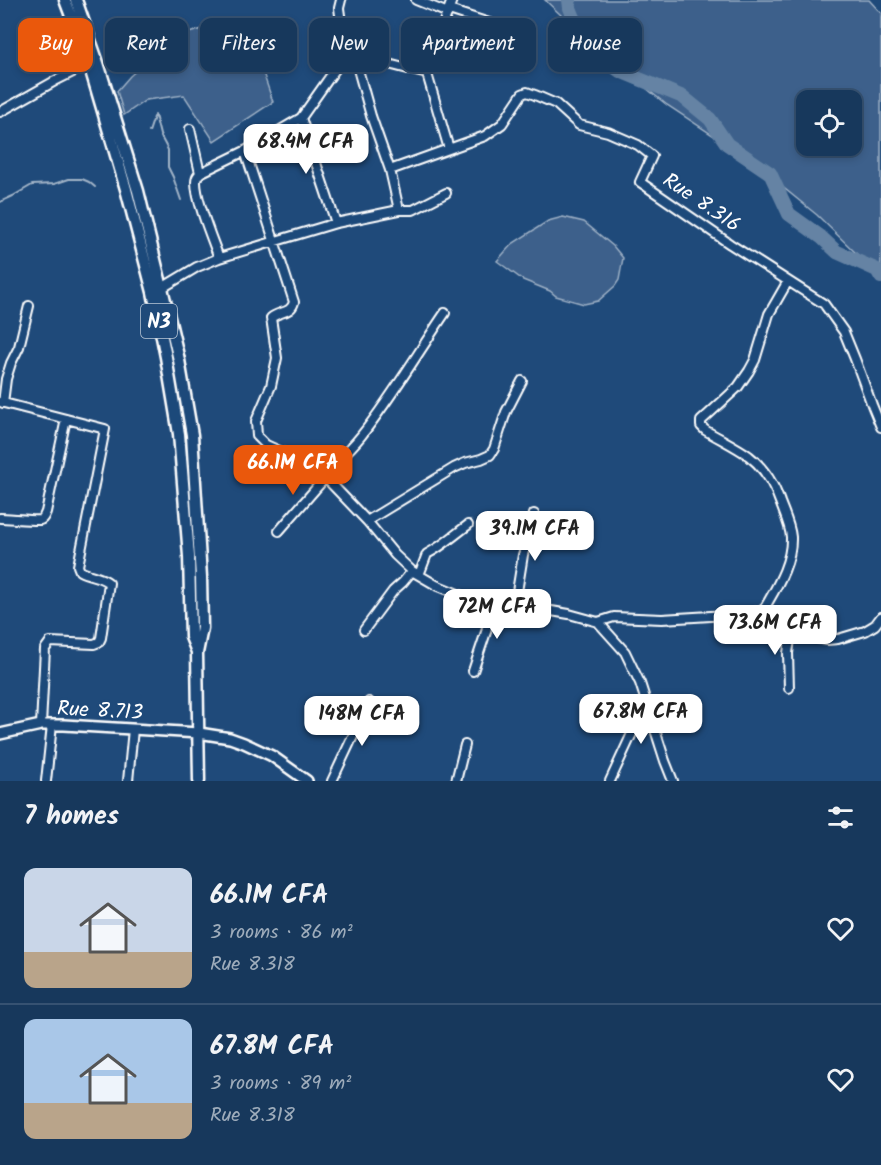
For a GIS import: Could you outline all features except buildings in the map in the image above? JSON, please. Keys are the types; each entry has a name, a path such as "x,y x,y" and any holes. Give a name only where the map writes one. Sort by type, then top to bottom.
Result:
{"highway":[{"name":"N3","path":"65,0 71,18"},
{"name":"N3","path":"76,0 138,191 179,360 192,435 201,577 202,628 197,653 199,781"},
{"name":"N3","path":"90,72 126,189 153,292 166,357 180,434 189,556 191,637 197,653"}],"main road":[{"name":"Rue 8.713","path":"0,734 41,725 199,733 230,738 244,743 272,756 307,781"}],"street":[{"path":"340,18 341,0"},
{"path":"416,0 469,18"},
{"path":"449,149 427,74 452,0"},
{"path":"389,64 427,74"},
{"path":"0,112 73,72"},
{"path":"219,258 200,201 196,180 200,173 245,151 301,118 333,72"},
{"path":"359,72 390,170 399,210"},
{"name":"Rue 8.316","path":"390,170 485,136 502,124 522,94 527,92 556,104 579,125 608,132 638,145 652,156 640,182 730,244 824,304 844,332 881,427"},
{"path":"301,118 336,223"},
{"path":"190,129 200,173"},
{"path":"245,151 294,302 290,310 271,318 277,358 271,386 256,420 257,436 266,444 308,464 324,476 367,521 395,555 415,573 435,585 463,596 569,614 598,622 625,652 640,683 673,781"},
{"path":"162,288 197,267 219,258 336,223 399,210 413,210 446,193"},
{"path":"763,611 781,577 789,555 791,537 787,520 777,492 764,470 748,455 705,430 701,426 701,421 738,387 749,371 755,360 769,314 788,280"},
{"path":"29,306 19,347 6,379 2,403 105,429 78,566 80,571 109,583 101,638 94,644 50,642 47,645 41,725"},
{"path":"279,531 324,476 361,436 445,313"},
{"path":"367,521 454,468 490,455 506,412 522,381"},
{"path":"0,518 38,521 43,519 66,419"},
{"path":"515,604 523,555 534,514"},
{"path":"364,630 393,591 415,573 427,554 440,548 450,537 468,525"},
{"path":"473,671 486,632 492,601"},
{"path":"598,622 614,617 662,619 763,611 817,638 827,640 865,631 875,626 881,617"},
{"path":"789,688 788,653 792,626"},
{"path":"610,781 646,699"},
{"path":"332,781 369,702"},
{"path":"46,781 52,725"},
{"path":"128,781 133,729"},
{"path":"456,781 465,745"}],"shaded area":[{"path":"545,0 869,0 881,13 881,282 862,259 817,215 743,155 667,105 626,72 642,72 642,18 564,18"},
{"path":"200,30 200,72 263,72 273,102 214,141 184,95 146,100 124,115 117,91 135,72 188,72 188,33"},
{"path":"563,217 584,222 613,246 623,258 619,280 598,301 584,304 556,296 550,291 523,280 497,261 512,244 548,221"}],"waterway":[{"path":"569,0 586,47 620,71 683,97 710,119 727,144 770,173 789,214 821,237 837,252 877,270 881,277"},
{"path":"155,115 160,135 168,150 168,167 181,200"},
{"path":"149,132 154,117"},
{"path":"0,202 32,185 54,184 69,179 82,179 95,187"}]}
